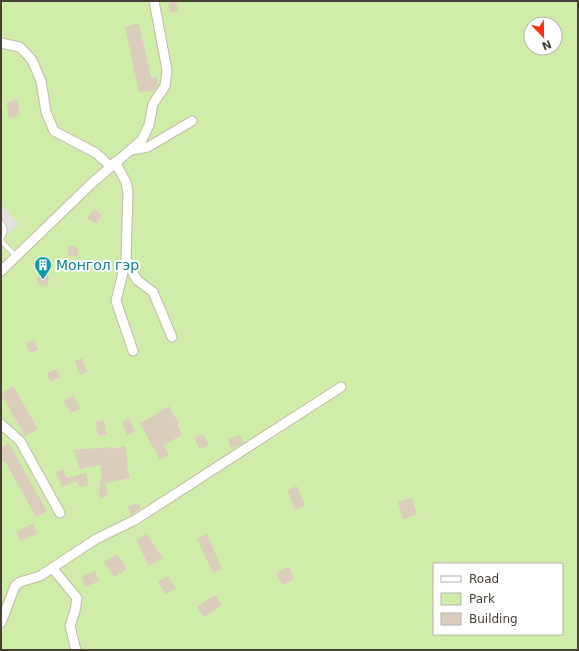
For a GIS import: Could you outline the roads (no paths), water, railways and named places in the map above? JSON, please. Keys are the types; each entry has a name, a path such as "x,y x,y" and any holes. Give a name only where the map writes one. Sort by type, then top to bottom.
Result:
{"street":[{"path":"1,271 113,164 142,140 149,125 153,104 165,86 166,70 154,1"},
{"path":"1,43 20,47 32,60 41,81 46,112 54,131 58,135 96,153 113,164 126,182 128,192 126,260 116,301 134,351"},
{"path":"130,150 148,147 192,121"},
{"path":"126,260 137,280 153,292 172,337"},
{"path":"1,623 15,586 53,569 96,539 136,520 341,387"},
{"path":"1,424 20,441 60,513"},
{"path":"53,569 76,598 75,611 70,626 76,650"}],"lane":[{"path":"1,222 5,230 1,240 16,256"}],"place":[{"name":"Монгол гэр","path":"43,280"}]}
